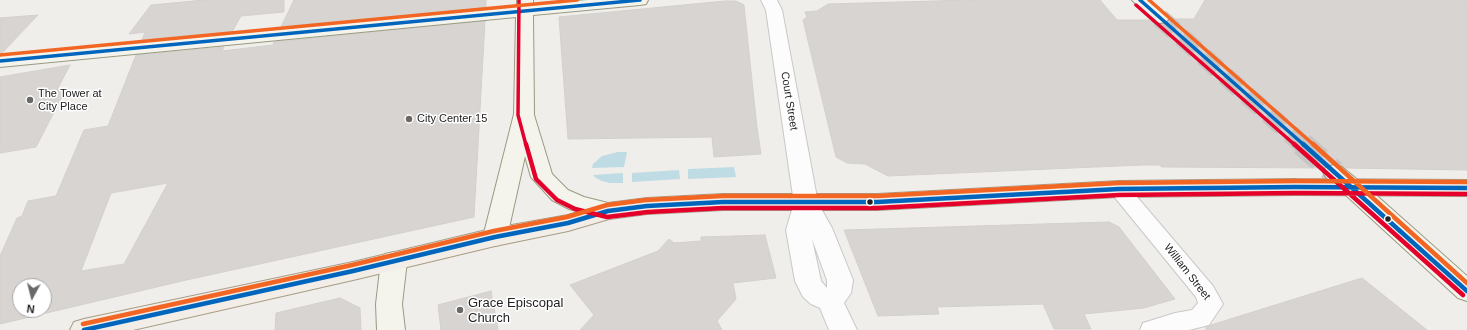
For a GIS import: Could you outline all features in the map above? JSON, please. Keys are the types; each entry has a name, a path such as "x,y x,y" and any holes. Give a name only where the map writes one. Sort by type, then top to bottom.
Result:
{"main road":[{"path":"0,61 524,5 640,0"},
{"path":"1140,0 1160,18"},
{"path":"495,237 524,114 524,5"},
{"path":"524,114 542,177 560,195 577,203 608,211"},
{"path":"1334,172 1467,291"},
{"path":"84,330 495,237 568,223 608,211 647,206 723,202 877,202 1119,189 1352,187 1467,188"},
{"path":"391,330 389,296 394,261"}],"street":[{"name":"Court Street","path":"769,0 774,10 806,203"},
{"name":"William Street","path":"1119,189 1209,298 1211,304 1200,318 1164,326"},
{"path":"806,203 798,230 808,281 812,290 820,297 830,300 843,330"}],"water":[{"path":"618,152 627,152 624,167 592,168 593,164 602,156"},
{"path":"734,167 736,177 688,179 688,169"},
{"path":"679,170 680,179 632,182 632,173"},
{"path":"623,173 623,183 610,183 602,181 593,175"}],"building":[{"path":"204,0 284,0 284,12 241,16 232,32 142,40 145,32 129,34 151,5"},
{"path":"294,0 486,0 486,8 281,27"},
{"path":"969,0 1100,0 1117,20 1149,20 1160,24 1166,23 1170,19 1194,19 1205,0 1467,0 1467,170 1346,168 1334,164 1323,168 1162,167 1159,165 1142,165 888,176 865,164 847,163 836,157 803,20 807,17 805,12 817,11 828,4"},
{"path":"736,1 744,5 761,154 714,157 712,137 568,139 559,17"},
{"path":"38,15 2,53 0,53 0,18"},
{"path":"485,21 474,217 182,281 52,312 52,278 12,278 12,318 25,318 0,324 0,256 17,218 22,216 28,201 56,196 84,130 108,126 136,55 224,47 222,51 273,45 274,42","holes":["168,183 124,264 81,271 111,193"]},
{"name":"The Tower at City Place","path":"70,65 57,90 66,89 36,147 0,153 0,77"},
{"path":"1109,222 1119,227 1175,299 1144,308 1084,314 1091,329 1054,329 1043,304 937,307 939,314 878,316 844,230"},
{"path":"765,235 776,278 733,283 736,299 717,321 722,330 580,330 594,315 570,285 658,251 669,239 674,243 701,241 701,237"},
{"path":"1362,278 1427,330 1206,330 1206,327 1211,325"},
{"name":"Grace Episcopal Church","path":"491,291 498,330 441,330 438,305"},
{"path":"340,298 360,308 361,330 275,330 276,313"}],"tunnel":[{"path":"1160,18 1303,145"},
{"path":"1302,144 1334,172"}],"transit line":[{"path":"519,0 518,115 536,179 557,200 575,209 607,217 648,212 723,208 877,208 1119,195 1296,193 1467,194"},
{"path":"0,55 577,0"},
{"path":"0,61 640,0"},
{"path":"1140,0 1368,201 1467,291"},
{"path":"1149,0 1372,196 1467,283"},
{"path":"1136,5 1364,205 1463,295"},
{"path":"83,324 352,265 494,231 567,217 607,205 646,200 723,196 877,196 1119,183 1296,181 1467,182"},
{"path":"84,330 353,271 495,237 568,223 608,211 647,206 723,202 877,202 1119,189 1296,187 1467,188"}],"place":[{"name":"The Tower at City Place","path":"30,100"},
{"name":"City Center 15","path":"409,119"},
{"name":"Grace Episcopal Church","path":"460,310"}]}
